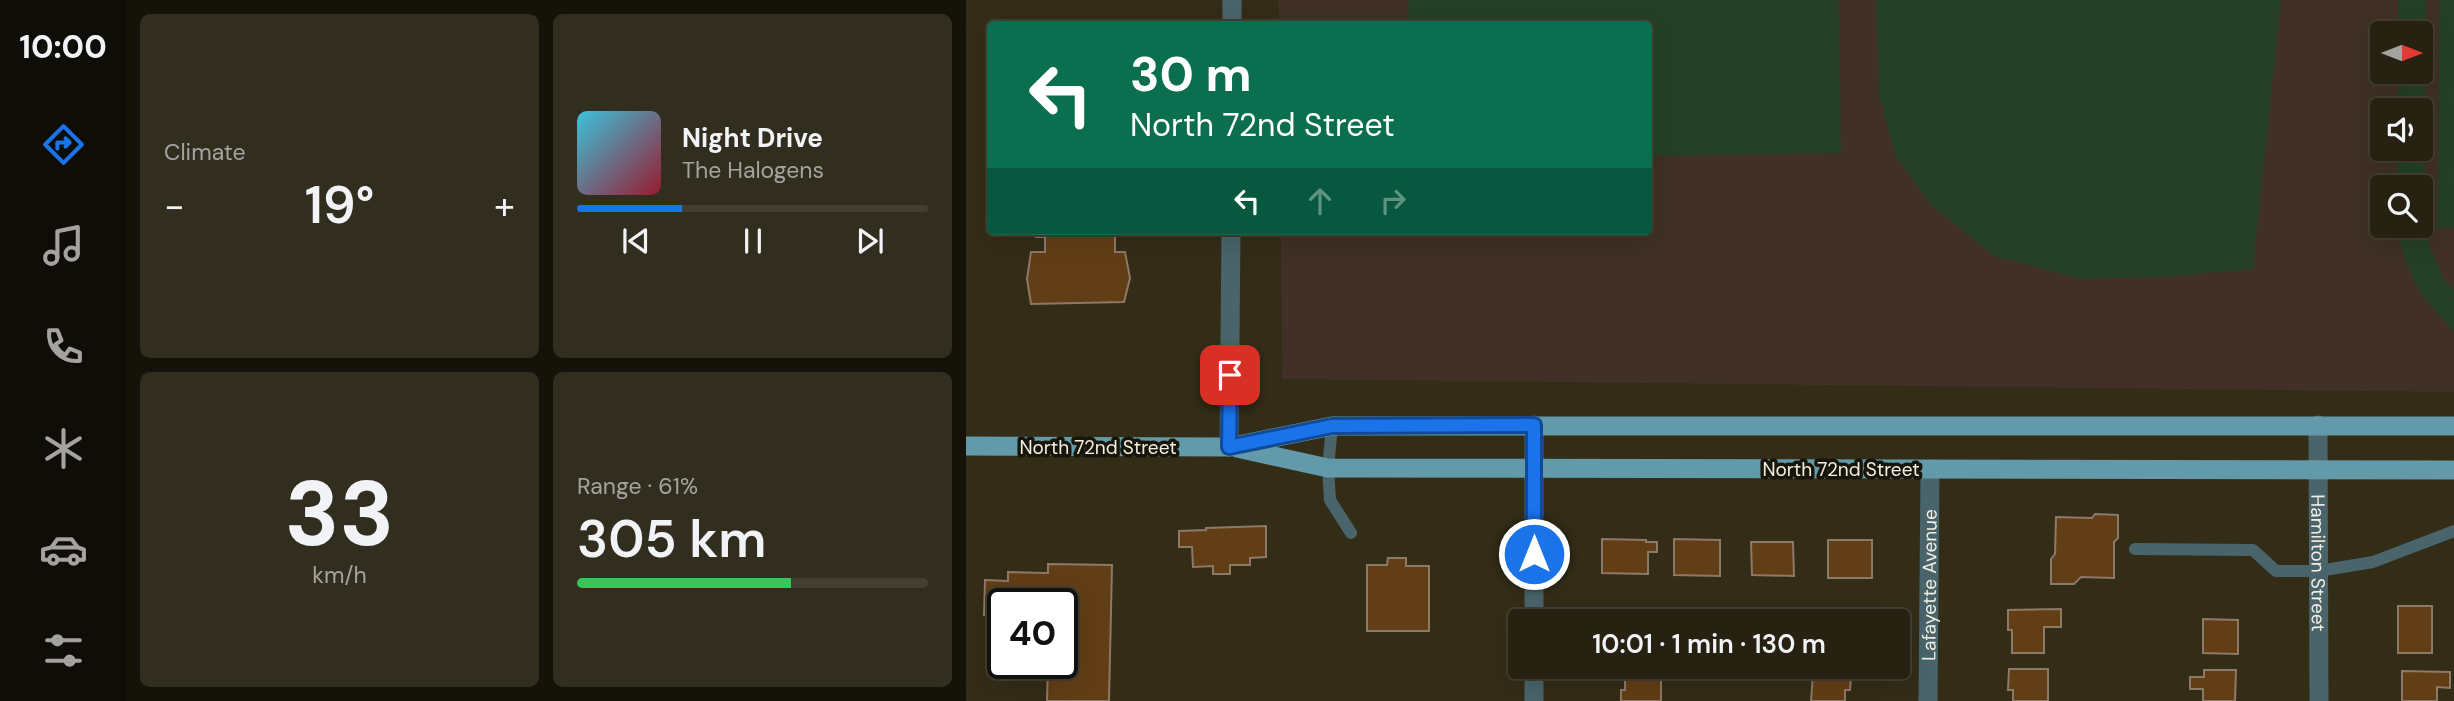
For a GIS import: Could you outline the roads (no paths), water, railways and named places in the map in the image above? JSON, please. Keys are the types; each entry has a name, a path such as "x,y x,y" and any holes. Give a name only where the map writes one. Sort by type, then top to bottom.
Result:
{"main road":[{"name":"North 72nd Street","path":"966,446 1229,447 1332,426 2454,426"},
{"name":"North 72nd Street","path":"1229,447 1328,468 2454,470"}],"street":[{"path":"1232,0 1232,21"},
{"path":"1229,447 1231,235"},
{"path":"1534,425 1534,609"},
{"name":"Hamilton Street","path":"2318,425 2319,701"},
{"name":"Lafayette Avenue","path":"1928,701 1930,469"},
{"path":"1534,679 1534,701"}],"lane":[{"path":"1332,426 1328,468 1330,500 1351,533"},
{"path":"2136,549 2253,550 2276,571 2319,571 2373,562 2454,531"}]}
